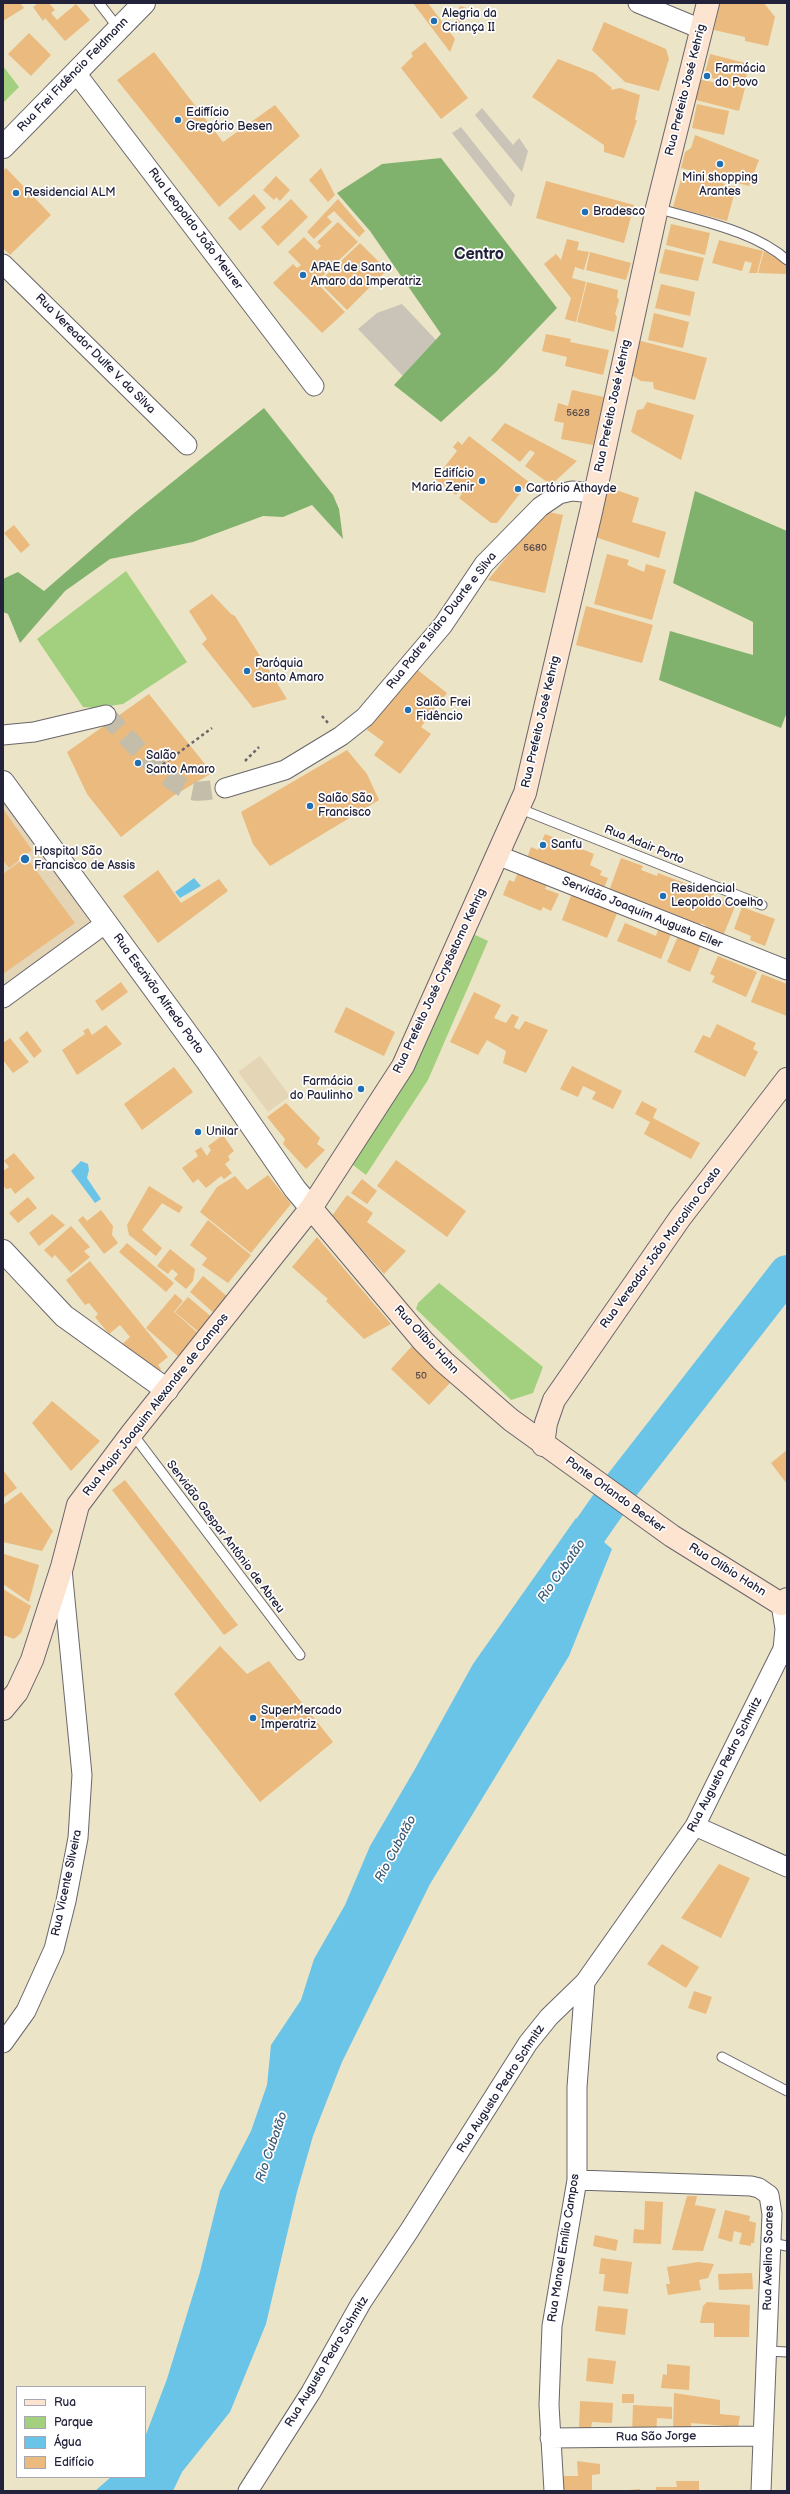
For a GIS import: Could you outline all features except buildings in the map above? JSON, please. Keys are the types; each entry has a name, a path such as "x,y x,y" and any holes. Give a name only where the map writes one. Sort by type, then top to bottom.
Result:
{"main road":[{"name":"Rua Prefeito José Kehrig","path":"517,808 525,794 657,208 708,3"},
{"name":"Rua Prefeito José Crysóstomo Kehrig","path":"311,1208 403,1066 517,808"},
{"name":"Rua Vereador João Marcolino Costa","path":"551,1449 546,1423 554,1400 680,1218 787,1080"},
{"name":"Rua Major Joaquim Alexandre de Campos","path":"3,1709 17,1692 32,1660 62,1567 78,1505 132,1433 311,1208"},
{"name":"Rua Olíbio Hahn","path":"311,1208 424,1341 456,1373 511,1420 551,1449"},
{"name":"Rua Vereador João Marcolino Costa","path":"511,1420 534,1413 554,1400"},
{"name":"Ponte Orlando Becker","path":"551,1449 672,1536"},
{"name":"Rua Olíbio Hahn","path":"672,1536 784,1601"}],"street":[{"name":"Rua Frei Fidêncio Feldmann","path":"3,147 144,3"},
{"path":"638,3 701,29"},
{"name":"Rua Leopoldo João Meurer","path":"76,73 314,386"},
{"name":"Rua Vereador Dulfe V. da Silva","path":"3,264 187,445"},
{"name":"Rua Padre Isidro Duarte e Silva","path":"225,788 285,770 341,736 365,717 442,625 484,564 540,507 566,492 594,493"},
{"path":"3,735 34,732 106,715"},
{"name":"Rua Escrivão Alfredo Porto","path":"3,782 207,1061 295,1189 311,1208"},
{"name":"Servidão Joaquim Augusto Eller","path":"497,855 787,970"},
{"path":"3,998 106,923"},
{"path":"3,1251 64,1316 167,1390"},
{"name":"Rua Vicente Silveira","path":"3,2043 26,2011 54,1949 66,1901 78,1838 82,1775 62,1567"},
{"name":"Rua Augusto Pedro Schmitz","path":"254,2489 361,2303 409,2232 528,2043 549,2017 585,1982 696,1826 783,1649 785,1629 784,1601"},
{"path":"696,1826 787,1867"},
{"name":"Rua Manoel Emílio Campos","path":"554,2491 550,2438 552,2326 577,2180 577,2087 585,1982"},
{"name":"Rua Avelino Soares","path":"577,2180 759,2188 769,2195 779,2245 767,2351 762,2436 761,2491"},
{"name":"Rua São Jorge","path":"550,2438 762,2436"}],"lane":[{"path":"99,3 119,29"},
{"path":"657,208 747,237 768,247 787,260"},
{"name":"Rua Adair Porto","path":"517,808 762,905"},
{"name":"Servidão Gaspar Antônio de Abreu","path":"132,1433 300,1655"},
{"path":"722,2057 787,2091"},
{"path":"767,2351 787,2352"}],"path":[{"path":"158,768 212,728"}],"shaded area":[{"path":"482,108 513,145 519,138 528,151 522,172 475,115"},
{"path":"461,127 515,195 511,207 452,133"},
{"path":"402,304 436,340 403,376 358,329 377,313"},
{"name":"Hospital São Francisco de Assis","path":"3,795 91,924 3,984"},
{"path":"260,1056 290,1096 268,1112 238,1072"}],"green space":[{"path":"3,66 19,87 3,103"},
{"path":"441,158 557,308 496,372 441,422 394,385 441,334 370,231 337,193 382,164"},
{"path":"264,408 333,495 339,509 343,539 312,505 283,517 263,516 193,542 110,559 65,591 20,643 8,614 3,612 3,579 18,572 44,591 134,513"},
{"path":"695,491 787,531 787,712 781,728 659,680 670,631 753,655 753,622 673,583"},
{"path":"126,571 187,662 123,704 96,708 83,707 37,639"},
{"path":"469,932 488,941 428,1080 366,1175 349,1162"},
{"path":"439,1283 543,1367 533,1393 511,1400 416,1309 418,1303"}],"water":[{"path":"194,878 201,886 180,898 175,892"},
{"path":"81,1161 88,1164 89,1170 87,1178 101,1199 95,1203 71,1171"},
{"path":"576,1518 612,1549 569,1656 430,1884 342,2062 313,2136 297,2192 266,2324 230,2412 182,2472 173,2491 95,2491 110,2478 146,2478 146,2434 167,2379 200,2272 220,2191 251,2131 267,2085 271,2045 301,2000 314,1959 345,1905 370,1846 415,1769 473,1664"}],"waterway":[{"name":"Rio Cubatão","path":"562,1571 622,1485 787,1273"}],"tunnel":[{"path":"106,715 136,747 172,781 184,788 194,791 225,788"}],"place":[{"name":"Alegria da Criança II","path":"434,21"},
{"name":"Farmácia do Povo","path":"707,76"},
{"name":"Ediffício Gregório Besen","path":"178,120"},
{"name":"Mini shopping Arantes","path":"720,164"},
{"name":"Residencial ALM","path":"16,193"},
{"name":"Bradesco","path":"585,212"},
{"name":"APAE de Santo Amaro da Imperatriz","path":"303,275"},
{"name":"Edifício Maria Zenir","path":"482,481"},
{"name":"Cartório Athayde","path":"518,489"},
{"name":"Paróquia Santo Amaro","path":"247,671"},
{"name":"Salão Frei Fidêncio","path":"408,710"},
{"name":"Salão Santo Amaro","path":"138,763"},
{"name":"Salão São Francisco","path":"310,806"},
{"name":"Sanfu","path":"543,845"},
{"name":"Hospital São Francisco de Assis","path":"25,859"},
{"name":"Residencial Leopoldo Coelho","path":"663,896"},
{"name":"Farmácia do Paulinho","path":"361,1089"},
{"name":"Unilar","path":"198,1132"},
{"name":"SuperMercado Imperatriz","path":"253,1718"}],"district":[{"name":"Centro","path":"479,255"}]}
